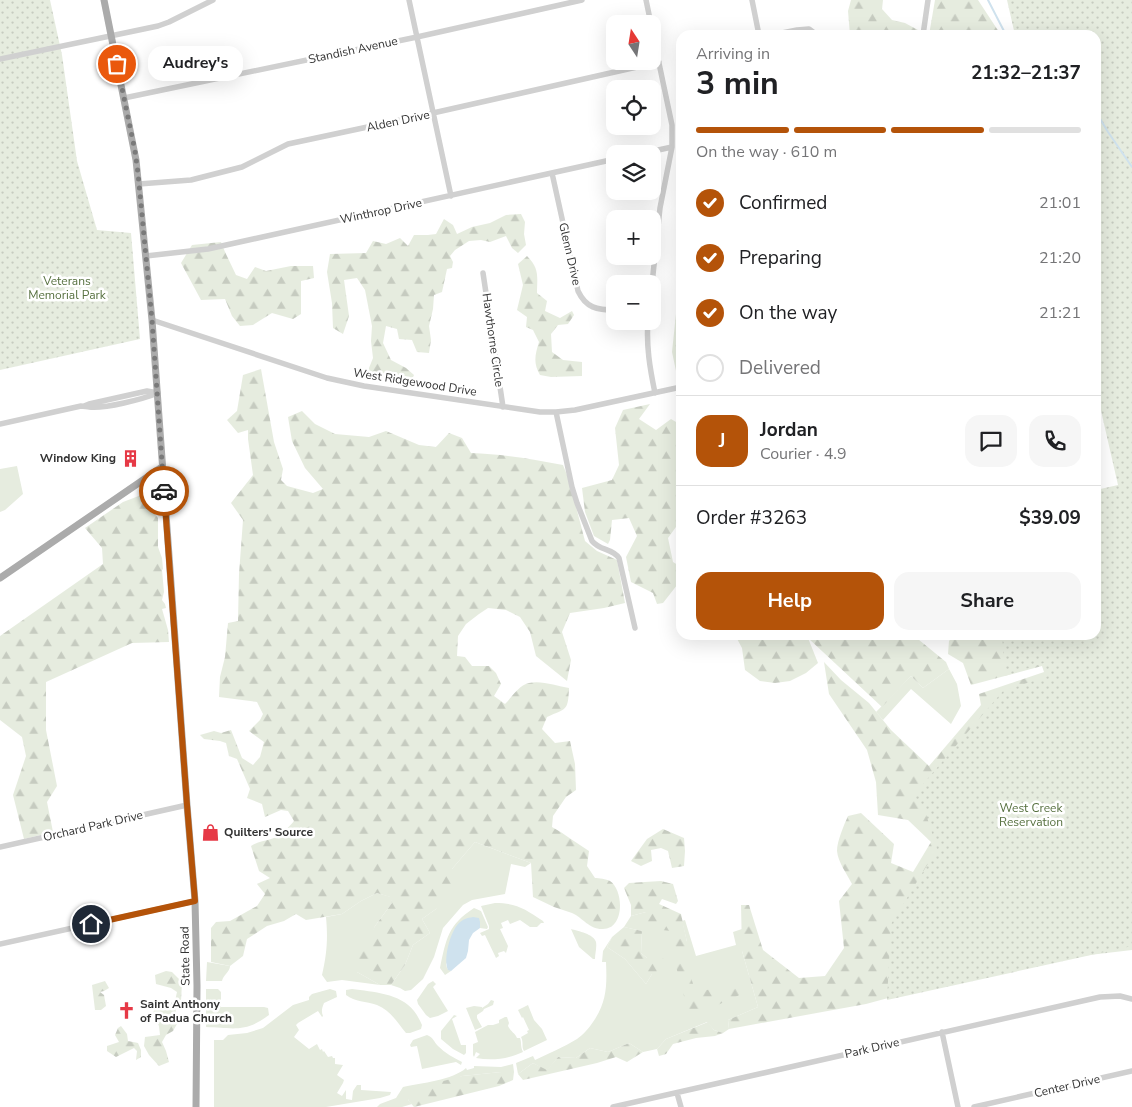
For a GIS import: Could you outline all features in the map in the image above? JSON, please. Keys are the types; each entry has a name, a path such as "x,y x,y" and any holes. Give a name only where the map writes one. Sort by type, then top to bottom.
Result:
{"main road":[{"name":"State Road","path":"104,0 135,151 152,320 195,901 198,986 196,1107"},
{"path":"0,578 162,467"}],"street":[{"path":"0,58 158,26 213,0"},
{"path":"408,0 451,196"},
{"name":"Standish Avenue","path":"124,98 417,37 582,0"},
{"path":"646,0 649,15"},
{"path":"752,0 758,30"},
{"path":"924,30 928,0"},
{"path":"797,30 809,28 811,30"},
{"name":"Alden Drive","path":"139,184 191,180 242,167 288,144 624,70"},
{"path":"653,275 660,208 672,147 672,125 661,70"},
{"path":"661,149 672,147"},
{"name":"Winthrop Drive","path":"146,256 208,249 606,161"},
{"name":"Glenn Drive","path":"552,173 578,291 581,298 588,305 597,309 606,310"},
{"name":"Hawthorne Circle","path":"483,273 503,407"},
{"name":"West Ridgewood Drive","path":"152,320 327,378 364,386 540,412 575,410 676,388"},
{"path":"648,330 648,349 655,393"},
{"path":"0,424 148,391 158,393"},
{"path":"556,412 577,504 595,545 615,552 619,558 635,628"},
{"name":"Orchard Park Drive","path":"0,847 187,805"},
{"path":"0,944 195,901"},
{"name":"Park Drive","path":"613,1107 1100,996 1120,996 1132,999"},
{"path":"942,1032 958,1107"},
{"name":"Center Drive","path":"974,1107 1132,1071"},
{"path":"677,1093 680,1107"}],"green space":[{"name":"Veterans Memorial Park","path":"0,0 50,0 62,55 77,161 97,230 131,233 140,339 0,370"},
{"path":"851,0 883,0 882,9 892,20 905,23 918,30 850,30 848,11"},
{"path":"935,0 978,0 998,30 930,30"},
{"name":"West Creek Reservation","path":"1007,0 1132,0 1132,946 887,1000 891,924 937,849 925,811 911,798 1003,691 1048,676 1044,663 1005,676 1002,640 1101,640 1101,489 1118,485 1101,411 1101,30 1014,30"},
{"path":"521,214 525,222 524,234 526,245 518,253 512,248 506,236 490,242 481,240 469,241 455,250 450,256 453,262 452,268 447,269 442,292 434,295 429,326 431,340 429,353 417,352 412,340 399,339 397,329 386,326 383,343 391,360 414,375 409,386 395,383 390,376 372,379 367,373 373,358 372,326 365,290 357,278 344,280 349,316 343,334 333,328 332,303 327,272 330,254 366,253 373,241 386,244 400,238 408,246 414,235 436,234 444,219 453,225 457,234 472,227 490,223 506,215"},
{"path":"221,242 236,275 247,279 255,267 266,271 291,266 313,266 314,278 301,281 301,314 293,319 272,313 253,325 240,326 232,316 225,299 201,300 181,263 192,245"},
{"path":"527,256 536,269 537,293 547,301 545,311 560,318 572,311 574,315 568,324 558,325 551,334 552,352 563,360 582,362 582,376 551,377 540,375 536,367 535,359 539,342 533,330 526,327 527,317 517,310 523,285 518,264"},
{"path":"676,314 676,371 672,352"},
{"path":"261,369 274,442 283,469 281,480 287,486 313,493 323,489 305,468 292,441 288,417 302,411 315,424 335,434 369,437 386,431 419,445 436,447 449,433 462,438 471,453 517,457 563,465 569,480 585,541 597,551 617,560 625,603 570,613 562,632 571,660 567,681 536,656 530,632 520,617 506,610 488,608 466,624 458,636 457,656 465,657 472,666 489,666 496,673 501,684 494,696 505,704 519,689 529,683 544,683 569,688 567,705 559,712 547,717 542,729 555,743 570,741 575,764 576,790 566,797 553,816 552,827 589,851 587,866 595,878 608,880 615,886 620,900 620,909 615,923 610,928 597,929 572,913 533,897 531,863 475,842 452,869 453,889 436,909 422,919 430,933 413,945 405,965 391,985 380,985 357,972 356,961 375,926 392,903 390,897 377,893 342,914 306,920 296,914 284,921 267,926 247,939 243,956 230,966 211,962 211,928 216,922 230,921 257,906 265,894 257,884 270,878 259,871 251,846 278,836 294,821 288,811 281,810 265,817 262,804 247,798 250,789 237,759 229,756 226,743 204,739 200,735 214,731 221,733 231,730 242,758 253,765 260,757 264,742 249,731 263,714 257,702 219,697 228,623 238,621 243,520 231,503 253,475 248,430 238,433 227,420 237,411 243,375"},
{"path":"650,404 639,419 656,430 671,419 676,422 676,527 668,538 673,562 676,564 676,586 663,603 657,604 653,593 631,582 626,557 637,536 629,518 612,520 608,544 594,536 585,512 582,488 612,480 619,465 615,428 623,410"},
{"path":"17,466 23,494 5,510 0,512 0,469"},
{"path":"144,494 154,494 157,498 157,509 153,512 158,518 158,547 163,569 164,592 162,600 166,608 162,609 168,630 169,642 132,643 46,682 46,730 57,786 47,802 53,832 24,839 13,795 26,756 22,737 0,720 0,636 103,564 102,548 85,528 123,502"},
{"name":"West Creek Reservation","path":"1132,568 1132,950 1064,958 936,985 866,1004 729,1029 728,1020 758,1007 742,951 741,905 749,905 763,950 799,978 825,976 844,948 839,901 852,884 841,864 837,847 848,816 861,813 894,844 891,863 913,872 931,842 908,820 878,815 876,782 867,750 829,694 824,662 841,680 869,703 891,730 929,766 981,705 979,694 1044,672 1042,666 971,685 963,663 948,654 950,640 1101,640 1101,626"},
{"path":"738,640 809,640 818,663 806,673 790,681 775,683 760,681 745,670 742,648"},
{"path":"810,640 919,640 946,662 949,669 923,688 911,676 882,707"},
{"path":"949,669 957,684 961,706 951,724 911,689 883,720 876,712 911,676 923,688"},
{"path":"663,829 684,838 684,866 672,868 668,851 661,848 651,850 652,861 641,866 631,861 647,839"},
{"path":"475,842 531,863 525,867 511,864 505,894 472,900 463,905 443,928 434,957 423,979 411,990 405,991 391,985 405,965 413,945 430,933 422,919 436,909 452,869"},
{"path":"661,881 673,884 678,901 676,904 662,899 659,904 681,914 687,942 684,951 677,952 671,931 662,930 646,922 646,912 631,916 631,905 624,888 629,883"},
{"path":"377,893 391,897 392,903 375,926 357,972 380,985 342,980 327,982 322,975 327,946 326,917 342,914"},
{"path":"495,903 509,904 526,910 544,923 537,927 530,927 520,920 510,924 508,920 501,923 503,928 500,929 508,946 506,953 504,951 498,953 499,956 496,958 485,935 482,936 480,933 489,929 481,906"},
{"path":"474,908 481,911 488,927 487,929 480,928 480,922 446,964 447,968 451,971 445,975 440,968 449,934 459,920"},
{"path":"646,912 687,942 682,921 685,920 696,956 736,945 733,932 742,929 742,951 758,1007 728,1020 729,1029 723,1033 714,1030 707,1022 666,1039 657,1049 643,1052 629,1043 608,1052 590,1048 576,1058 558,1057 547,1071 533,1063 518,1074 516,1063 533,1056 535,1060 567,1045 581,1036 598,1015 605,993 606,962 602,962 603,951 612,937 607,947 625,959 646,984 652,974 647,958 641,953 642,931 624,927 631,916"},
{"path":"624,927 642,931 641,953 647,958 665,959 670,967 666,976 652,974 646,984 625,959 607,947 612,937"},
{"path":"571,929 585,933 595,939 595,959 579,947"},
{"path":"684,956 696,993 740,981 744,993 711,1008 688,1011 674,959"},
{"path":"207,962 230,966 222,981 206,981"},
{"path":"166,971 172,972 182,982 181,1002 175,1001 177,992 171,988 156,984 155,975"},
{"path":"105,981 109,988 100,992 104,995 106,1006 101,1010 95,1010 92,985"},
{"path":"433,981 436,984 433,987 448,1011 430,1018 418,1004 417,1000 428,984"},
{"path":"206,989 218,989 221,992 221,1007 264,1007 268,1008 269,1015 261,1021 246,1027 206,1027"},
{"path":"330,989 336,991 337,997 324,1003 323,1016 318,1011 298,1023 296,1025 299,1030 294,1037 309,1049 317,1044 320,1050 322,1049 328,1057 332,1056 335,1058 335,1064 343,1065 337,1075 344,1080 337,1093 342,1096 346,1090 346,1099 352,1100 353,1091 357,1085 361,1085 361,1090 391,1092 390,1095 326,1107 214,1107 214,1040 223,1040 228,1035 247,1033 263,1028 293,1005 309,1000 312,994"},
{"path":"352,989 386,994 401,1000 415,1013 422,1025 421,1029 406,1033 382,1007 353,999 346,995 346,990"},
{"path":"491,1000 494,1001 493,1005 477,1015 482,1027 475,1030 466,1008 474,1006 482,1008"},
{"path":"166,1002 174,1003 177,1024 162,1042 169,1062 159,1066 144,1046 145,1037 160,1035 159,1026 153,1014 155,1006"},
{"path":"528,1005 534,1020 542,1029 547,1040 524,1051 521,1037 528,1033 527,1031 529,1030 518,1010"},
{"path":"454,1015 457,1016 452,1019 461,1045 466,1045 466,1053 464,1055 441,1039 441,1031"},
{"path":"507,1017 509,1028 517,1038 520,1038 523,1052 506,1058 488,1059 476,1058 480,1054 476,1052 474,1057 473,1044 478,1042 475,1032 488,1025 499,1023 499,1020"},
{"path":"708,1022 714,1030 723,1033 673,1044 666,1054 659,1056 657,1049 666,1039"},
{"path":"121,1026 127,1034 128,1041 138,1043 141,1057 136,1060 137,1051 134,1048 116,1057 107,1051 107,1046 119,1042 115,1035"},
{"path":"427,1035 444,1051 462,1062 461,1065 456,1062 422,1069 417,1046 411,1047 410,1045 413,1040"},
{"path":"629,1043 643,1052 627,1062 616,1057 523,1080 518,1074 533,1063 547,1070 558,1057 576,1058 590,1048 608,1052"},
{"path":"513,1064 514,1072 462,1076 408,1100 412,1104 402,1107 377,1107 396,1098 403,1087 445,1078 466,1068 467,1070 474,1068 474,1066 501,1067"},
{"path":"514,1072 513,1080 499,1086 414,1107 408,1100 421,1087 462,1076"}],"water":[{"path":"473,917 479,918 480,928 473,933 469,940 466,958 451,971 448,970 446,959 452,933 460,922"}],"waterway":[{"path":"988,0 1003,30"},
{"path":"1101,120 1132,167"}],"way so far":[{"path":"117,64 138,173 152,320 164,491"}],"place":[{"name":"Audrey's","path":"117,64"},
{"name":"Window King","path":"130,458"},
{"name":"Quilters' Source","path":"210,832"},
{"name":"Saint Anthony of Padua Church","path":"126,1011"}],"route":[{"path":"91,924 195,901 164,491"}]}
